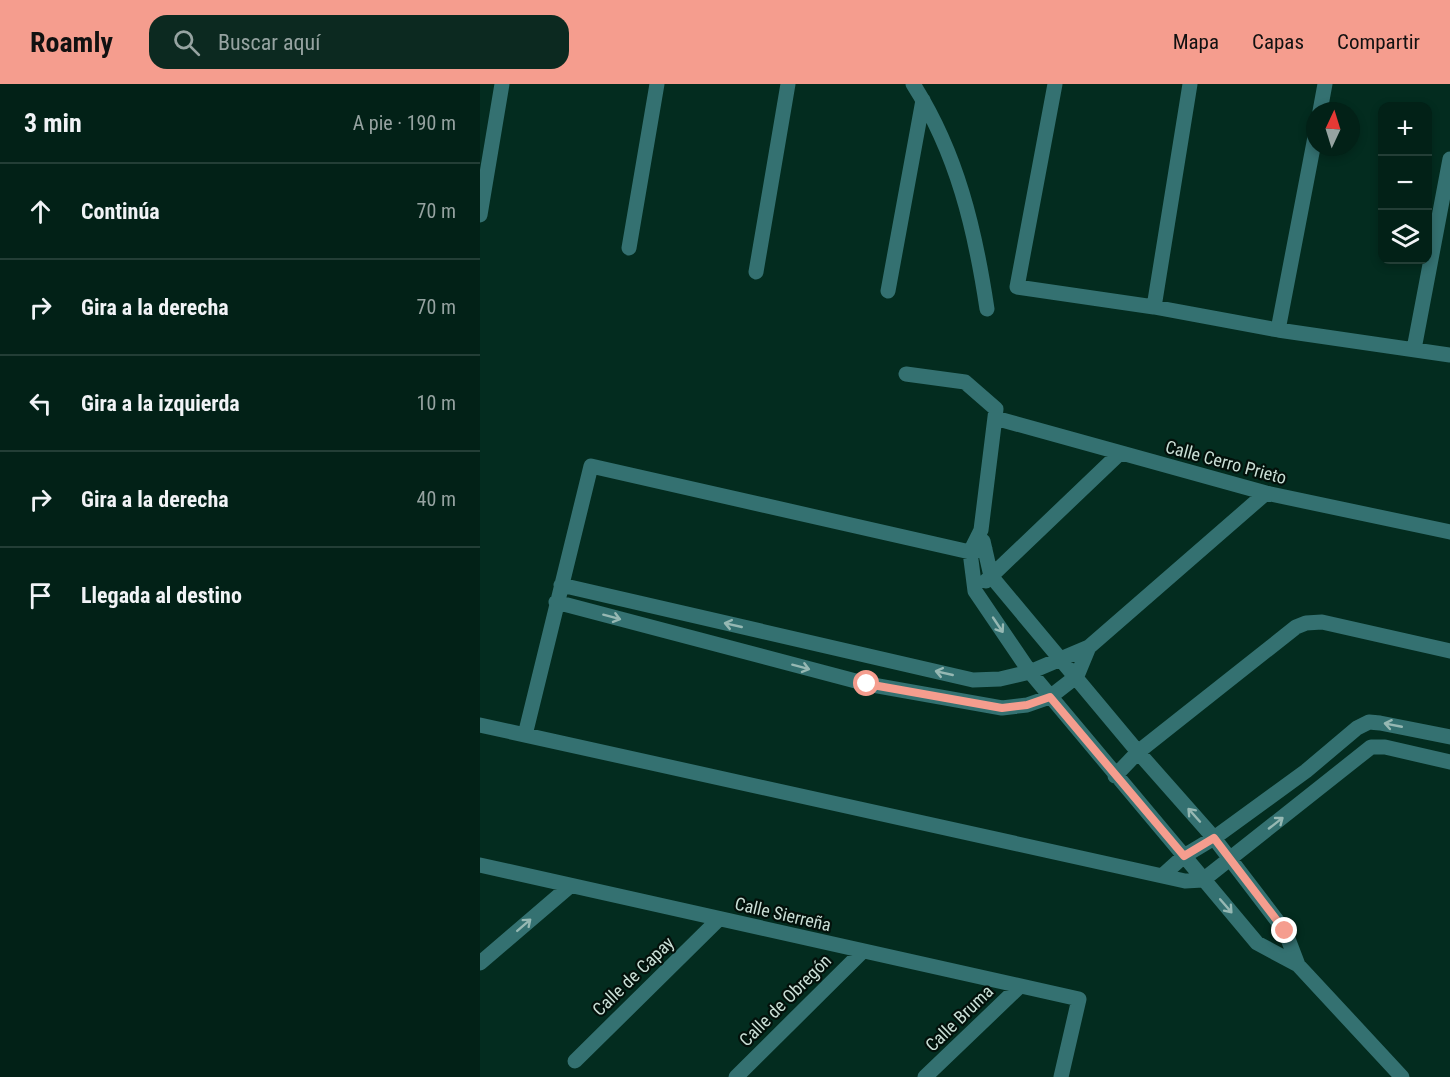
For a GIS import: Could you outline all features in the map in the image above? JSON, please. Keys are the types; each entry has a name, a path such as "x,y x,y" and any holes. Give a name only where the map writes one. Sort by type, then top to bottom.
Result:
{"street":[{"path":"480,215 502,84"},
{"path":"629,248 657,84"},
{"path":"756,272 788,84"},
{"path":"913,84 923,100 959,183 976,240 987,309"},
{"path":"1054,84 1017,287 1154,307 1278,330 1450,355"},
{"path":"1154,307 1190,84"},
{"path":"1322,102 1325,84"},
{"path":"888,291 923,100"},
{"path":"1278,330 1311,156"},
{"path":"1414,349 1450,159"},
{"path":"906,374 965,382 996,409 977,551 975,591 1030,672 1257,943 1298,965 1402,1077"},
{"name":"Calle Cerro Prieto","path":"995,418 1266,493 1450,532"},
{"path":"975,591 1119,454"},
{"path":"525,735 591,466 977,551 991,576 1077,676 1138,752 1214,838 1285,931 1298,965"},
{"path":"561,585 973,680 1000,679 1030,672 1060,657 1089,647 1266,493"},
{"path":"556,602 867,684 1002,708 1027,705 1050,697 1077,676 1089,647"},
{"path":"1115,776 1138,752 1296,627 1306,623 1322,622 1450,651"},
{"path":"1163,875 1184,856 1214,838 1306,771 1357,728 1369,722 1450,737"},
{"path":"480,725 1185,880 1203,880 1371,747 1386,747 1450,762"},
{"name":"Calle Sierreña","path":"480,865 1078,999 1061,1077"},
{"path":"480,963 570,886"},
{"name":"Calle de Capay","path":"575,1061 719,919"},
{"name":"Calle de Obregón","path":"736,1077 863,951"},
{"name":"Calle Bruma","path":"925,1077 1020,986"}],"route":[{"path":"867,684 1002,708 1027,705 1050,697 1184,856 1214,838 1285,931"}]}
